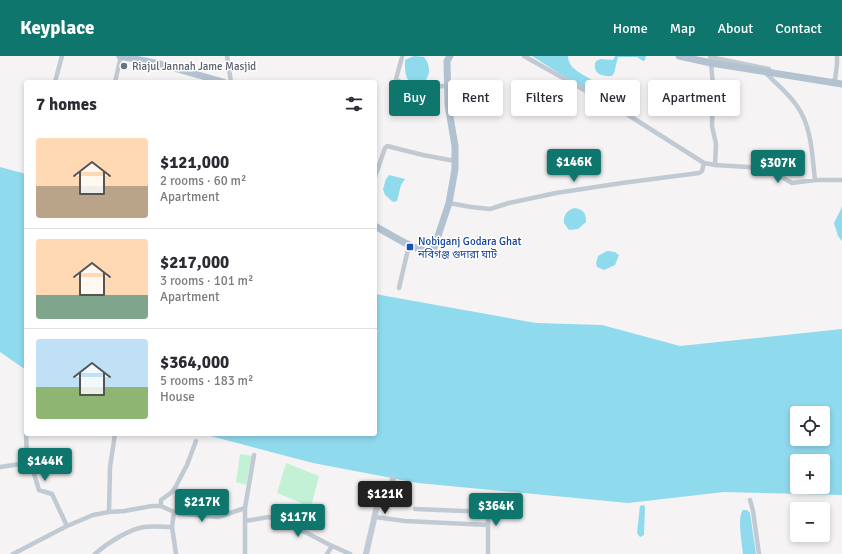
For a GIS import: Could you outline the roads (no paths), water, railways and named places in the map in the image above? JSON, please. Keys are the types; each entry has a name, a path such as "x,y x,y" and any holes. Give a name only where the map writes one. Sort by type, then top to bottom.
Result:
{"main road":[{"path":"120,56 160,64 216,80"},
{"path":"679,56 710,58 764,71 842,84"},
{"path":"377,227 409,245 424,251 431,251 434,248 449,203 455,162 454,141 448,106 448,58"},
{"path":"366,554 378,505 388,499 393,478"}],"street":[{"path":"56,80 62,56"},
{"path":"115,80 120,56"},
{"path":"227,56 231,80"},
{"path":"524,56 625,113 704,163 748,167 773,172 792,183 816,180 842,180"},
{"path":"715,165 716,144 712,126 713,87 710,58 834,81 836,75 837,56"},
{"path":"402,58 396,79 408,87 447,86"},
{"path":"764,71 791,98 804,117 808,127 816,180"},
{"path":"377,171 387,146 455,162"},
{"path":"449,203 490,209 509,203 556,194 622,183 699,173 702,171 704,163"},
{"path":"399,288 409,245"},
{"path":"26,436 27,463"},
{"path":"109,512 110,467 115,436"},
{"path":"161,506 162,500 172,492 183,474 196,441"},
{"path":"245,554 245,508 254,455"},
{"path":"0,467 27,463 32,467 39,490 52,494 68,526"},
{"path":"488,500 488,554"},
{"path":"750,500 759,554"},
{"path":"13,554 93,515 161,506 174,512 218,517 245,508"},
{"path":"415,509 488,512"},
{"path":"174,512 172,527 176,554"},
{"path":"245,521 269,517 350,554"},
{"path":"375,517 405,521 488,525"},
{"path":"96,554 105,546 128,532 136,529 144,527 172,527"},
{"path":"327,554 332,546"}],"water":[{"path":"414,56 424,57 428,63 429,69 426,80 408,80 405,73 405,60"},
{"path":"532,56 568,56 572,67 591,80 585,80 585,88 577,84 577,80 570,80"},
{"path":"615,56 646,56 645,60 643,61 637,57 618,57 612,76 601,75 596,71 596,61 601,59 613,60"},
{"path":"0,167 24,173 24,369 0,352"},
{"path":"389,175 405,179 401,185 397,201 393,202 385,195 383,189"},
{"path":"842,207 842,241 838,236 834,223"},
{"path":"575,208 584,212 586,222 578,229 569,230 564,223 564,217 568,211"},
{"path":"607,251 615,252 619,255 615,265 604,270 597,267 596,263 598,256"},
{"path":"377,294 536,323 602,325 680,346 842,329 842,495 803,494 830,494 830,454 790,454 790,494 724,492 628,503 418,483 313,463 211,436 377,436"},
{"path":"644,505 644,535 640,537 637,533 640,506"},
{"path":"743,510 747,510 750,513 756,554 743,554 740,518"}],"place":[{"name":"Riajul Jannah Jame Masjid","path":"124,66"},
{"name":"Nobiganj Godara Ghat নবিগঞ্জ গুদারা ঘাট","path":"410,247"}]}
